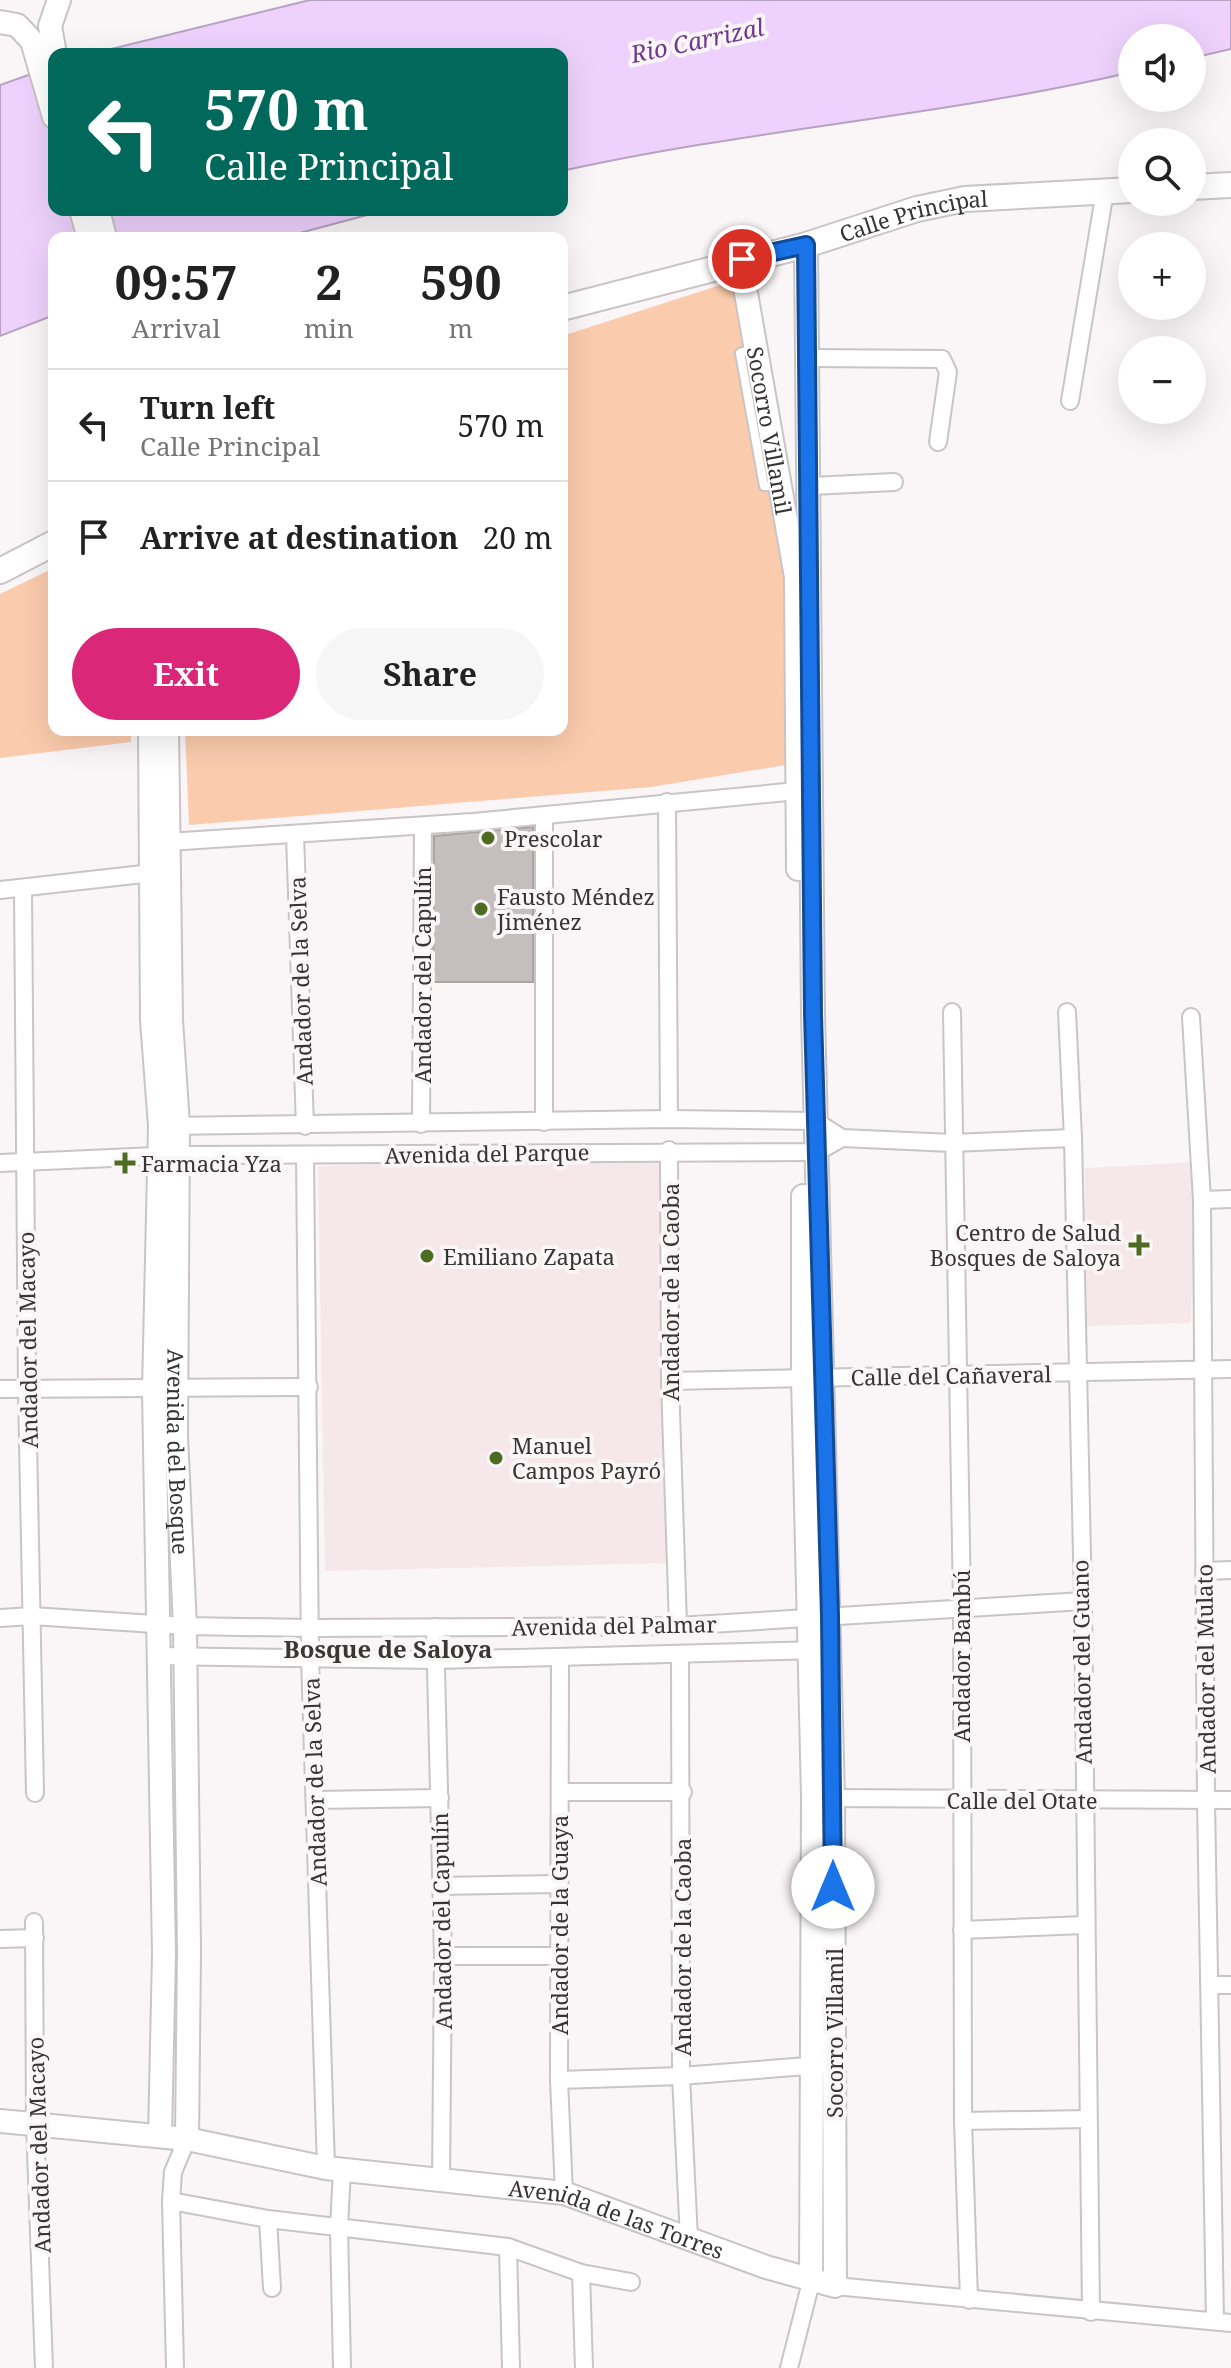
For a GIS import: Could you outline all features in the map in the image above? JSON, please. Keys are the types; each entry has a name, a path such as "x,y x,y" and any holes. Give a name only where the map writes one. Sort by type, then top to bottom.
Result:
{"main road":[{"path":"1206,186 1231,185"},
{"name":"Calle Principal","path":"568,306 740,259 806,245 917,209 965,199 1118,191"},
{"path":"0,571 48,546"}],"street":[{"path":"0,22 17,25 46,44 59,0"},
{"path":"1070,401 1105,191"},
{"name":"Socorro Villamil","path":"804,790 811,486 806,245"},
{"name":"Socorro Villamil","path":"740,259 796,577 804,790 812,1378 820,1616 823,2065 835,2286"},
{"path":"808,358 942,359 948,372 938,442"},
{"path":"811,486 894,482"},
{"name":"Avenida del Bosque","path":"150,736 160,872 152,1020 169,1126 154,1391 162,1855 160,2136 173,2172"},
{"name":"Avenida del Bosque","path":"160,872 168,842 167,736"},
{"path":"168,842 423,826 804,790"},
{"path":"667,802 669,1119"},
{"path":"544,816 544,1122"},
{"name":"Andador del Capulín","path":"421,1124 423,826"},
{"name":"Andador de la Selva","path":"295,835 305,1126"},
{"path":"0,890 160,872"},
{"name":"Andador del Macayo","path":"23,888 27,1390 35,1793"},
{"name":"Andador Bambú","path":"952,1012 962,1606 963,2121 969,2300"},
{"name":"Andador del Guano","path":"1067,1012 1073,1138 1083,1601 1084,1925 1091,2312"},
{"name":"Andador del Mulato","path":"1191,1017 1202,1200 1206,1801 1223,2322"},
{"name":"Avenida del Parque","path":"169,1126 669,1119 809,1122"},
{"path":"809,1122 842,1138 952,1143 1073,1138"},
{"path":"810,1151 842,1138"},
{"name":"Andador de la Caoba","path":"669,1150 670,1381 678,1626"},
{"name":"Avenida del Parque","path":"0,1163 168,1155 810,1151"},
{"name":"Avenida del Bosque","path":"168,1155 185,1626 188,1855 187,2139 173,2172 171,2201 175,2368"},
{"name":"Andador de la Selva","path":"305,1156 310,1657 339,2227"},
{"path":"1202,1200 1231,1199"},
{"name":"Calle del Cañaveral","path":"670,1381 1231,1369"},
{"path":"0,1389 177,1391 309,1387"},
{"path":"1204,1571 1231,1570"},
{"name":"Avenida del Palmar","path":"0,1618 32,1616 185,1626 310,1628 678,1626 962,1606 1083,1601"},
{"name":"Andador del Capulín","path":"435,1627 443,1956 441,2182"},
{"name":"Avenida del Palmar","path":"158,1656 437,1660 820,1650"},
{"name":"Andador de la Caoba","path":"680,1654 683,1792 681,2076 689,2239"},
{"name":"Andador de la Guaya","path":"560,1657 559,2080 564,2193"},
{"path":"560,1792 683,1792"},
{"path":"315,1800 440,1798"},
{"name":"Calle del Otate","path":"823,1798 1231,1800"},
{"path":"162,1855 188,1855"},
{"path":"440,1886 559,1884"},
{"path":"962,1930 1084,1925"},
{"name":"Andador del Macayo","path":"0,1939 35,1930 35,2124 44,2368"},
{"path":"443,1956 561,1956"},
{"path":"1210,1985 1231,1985"},
{"path":"559,2080 681,2076 823,2065"},
{"name":"Socorro Villamil","path":"811,2282 823,2065"},
{"path":"963,2121 1088,2119"},
{"name":"Avenida de las Torres","path":"0,2121 187,2139 334,2169 564,2193 811,2282 835,2286 1223,2322"},
{"path":"171,2201 268,2219 508,2247 581,2273 631,2282"},
{"path":"268,2219 272,2288"},
{"path":"339,2227 342,2368"},
{"path":"508,2247 511,2368"},
{"path":"581,2273 584,2368"},
{"path":"789,2368 811,2282"}],"shaded area":[{"path":"736,280 785,588 786,765 651,787 189,825 185,736 568,736 568,334"},
{"path":"48,571 48,736 131,736 131,742 0,758 0,594"},
{"name":"Manuel Campos Payró","path":"531,1161 661,1163 671,1563 325,1571 318,1166"},
{"name":"Centro de Salud Bosques de Saloya","path":"1195,1162 1191,1323 1086,1326 1085,1168"}],"water":[{"name":"Rio Carrizal","path":"310,0 1231,0 1231,49 1206,55 1206,24 1118,24 1118,75 990,100 704,144 568,170 568,48 115,48"},
{"path":"48,68 48,216 364,216 304,232 48,232 48,317 0,336 0,85"}],"building":[{"name":"Fausto Méndez Jiménez","path":"533,827 533,982 433,982 434,836"}],"place":[{"name":"Prescolar","path":"488,838"},
{"name":"Fausto Méndez Jiménez","path":"481,909"},
{"name":"Farmacia Yza","path":"125,1163"},
{"name":"Centro de Salud Bosques de Saloya","path":"1139,1245"},
{"name":"Emiliano Zapata","path":"427,1256"},
{"name":"Manuel Campos Payró","path":"496,1458"}],"district":[{"name":"Bosque de Saloya","path":"388,1648"}],"route":[{"path":"742,259 806,245 811,486 813,1014 830,1616 833,1887"}]}
